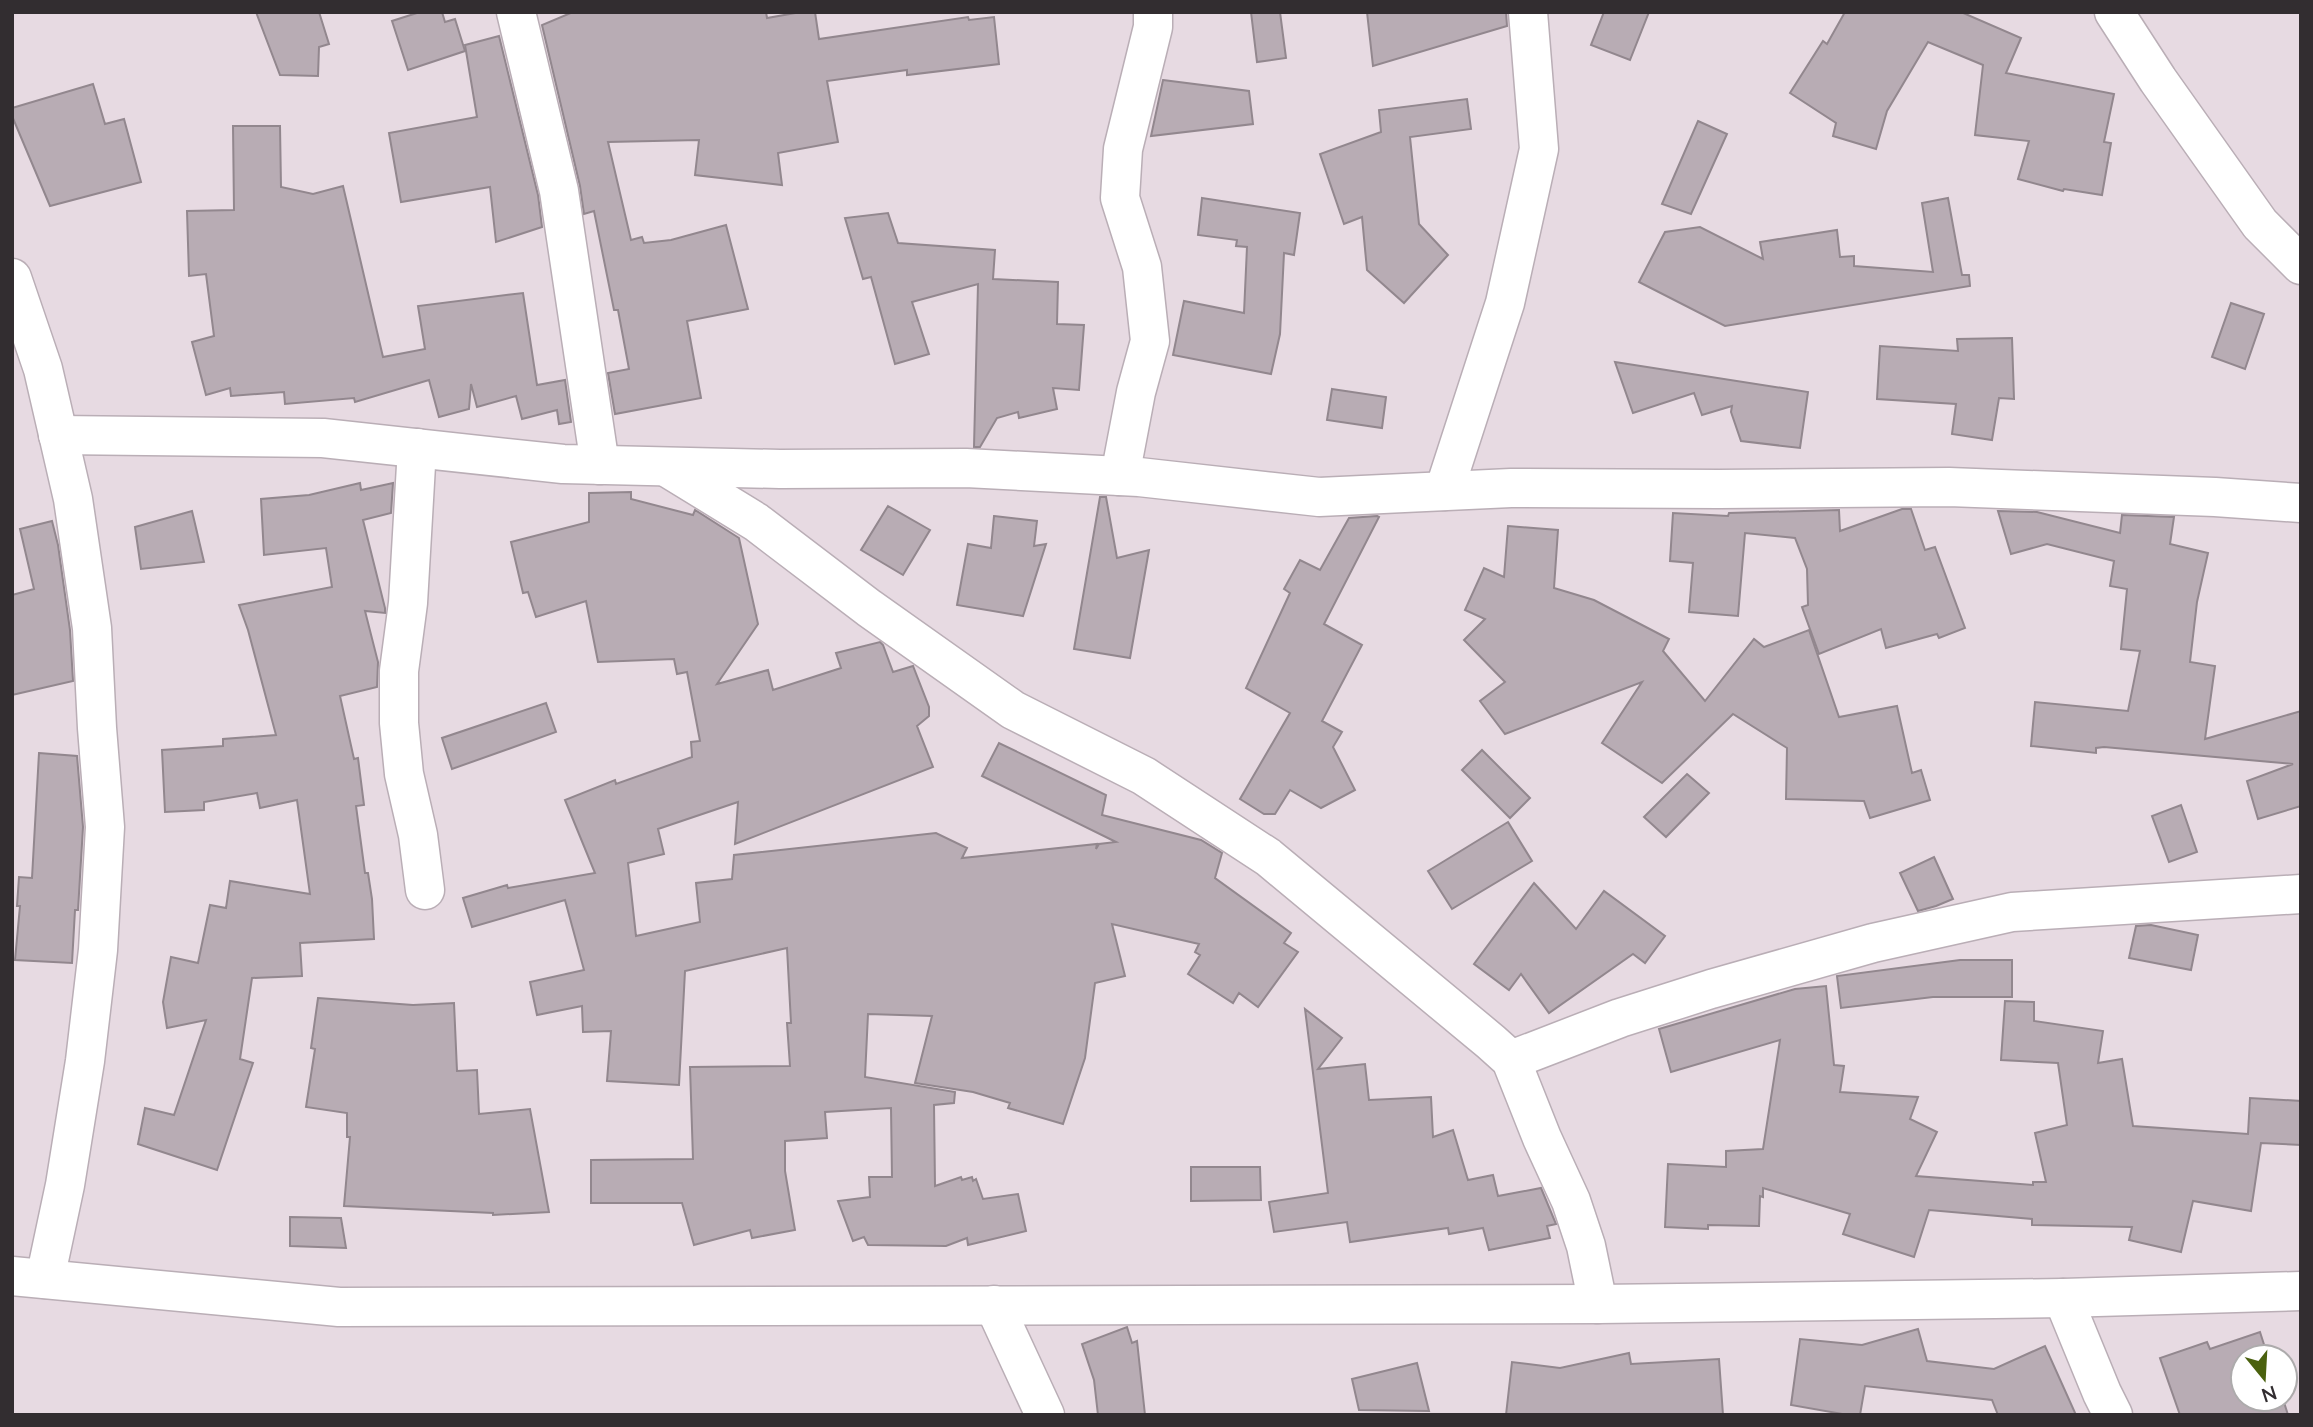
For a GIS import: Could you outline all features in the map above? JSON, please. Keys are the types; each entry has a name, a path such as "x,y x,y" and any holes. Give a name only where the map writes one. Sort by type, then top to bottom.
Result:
{"street":[{"path":"516,12 559,191 600,465"},
{"path":"1120,476 1136,392 1150,341 1142,267 1120,198 1123,149 1153,27 1153,12"},
{"path":"1444,491 1505,303 1539,149 1528,12"},
{"path":"2114,12 2158,80 2260,224 2301,265"},
{"path":"12,278 43,369 73,499 92,628 105,827 98,950 85,1061 65,1185 28,1277 339,1307 1598,1304 2063,1298 2301,1291"},
{"path":"58,436 323,438 563,464 780,469 965,468 1120,476 1319,497 1511,488 1949,487 2301,503"},
{"path":"416,448 408,603 400,671 399,723 404,774 418,835 425,890"},
{"path":"666,467 756,522 869,608 1013,710 1144,776 1268,857 1511,1060 1571,1201 1586,1246 1598,1304"},
{"path":"1511,1060 1620,1018 1711,989 1873,943 2012,912 2301,894"},
{"path":"2063,1298 2113,1415"},
{"path":"994,1305 1045,1415"}],"building":[{"path":"256,12 319,12 329,44 319,47 318,76 280,75"},
{"path":"420,12 442,12 445,22 455,19 465,51 408,70 392,21"},
{"path":"573,12 766,12 767,18 815,12 819,39 968,17 969,20 994,17 999,64 907,75 907,70 827,81 838,142 778,153 782,185 695,175 699,140 608,142 631,240 642,237 644,243 671,240 726,225 748,309 687,321 701,398 615,414 608,373 629,369 618,310 614,310 594,211 584,214 580,186 542,25"},
{"path":"1251,12 1280,12 1286,58 1257,62"},
{"path":"1367,12 1506,12 1507,26 1373,66"},
{"path":"1604,12 1649,12 1630,60 1591,45"},
{"path":"1845,12 1961,12 2021,38 2006,73 2114,94 2104,142 2111,143 2102,195 2063,191 2018,179 2029,141 1975,135 1983,65 1928,42 1887,111 1876,149 1833,136 1836,123 1790,93 1823,41 1827,44"},
{"path":"499,36 538,195 542,227 496,242 490,187 401,202 389,133 477,117 465,45"},
{"path":"1163,80 1249,91 1253,124 1151,136"},
{"path":"93,84 105,124 124,119 141,182 50,206 12,116 12,108"},
{"path":"1467,99 1471,129 1410,137 1419,224 1448,255 1404,303 1367,270 1362,217 1344,224 1320,154 1381,132 1379,110"},
{"path":"1698,121 1727,134 1691,214 1662,204"},
{"path":"233,126 280,126 281,187 313,194 343,186 383,357 425,349 418,306 523,293 537,385 565,380 571,422 559,424 557,410 522,419 516,396 477,407 471,384 469,409 439,417 429,380 355,402 354,398 285,404 284,392 231,396 230,388 206,395 192,342 214,336 206,274 189,276 187,211 234,210"},
{"path":"1202,198 1300,213 1294,255 1284,253 1280,334 1271,374 1173,355 1184,301 1244,313 1247,247 1236,246 1237,240 1198,235"},
{"path":"1948,198 1962,275 1969,275 1970,286 1725,326 1639,282 1665,232 1700,227 1763,259 1760,242 1837,230 1840,257 1854,256 1854,266 1933,272 1922,203"},
{"path":"888,213 898,243 995,250 993,279 1058,282 1057,324 1084,325 1079,390 1053,388 1057,409 1019,418 1018,412 997,418 980,447 974,447 978,284 912,302 929,354 895,364 871,277 863,279 845,218"},
{"path":"2231,303 2264,314 2245,369 2212,357"},
{"path":"2012,338 2014,399 1999,398 1992,440 1952,434 1956,404 1877,399 1880,346 1958,351 1957,339"},
{"path":"1615,362 1808,392 1800,448 1741,441 1731,412 1732,406 1702,415 1694,393 1633,413"},
{"path":"1332,389 1386,397 1382,428 1327,420"},
{"path":"360,483 361,490 393,483 391,513 363,520 385,608 385,613 365,611 378,662 377,687 340,696 354,759 358,758 364,805 356,806 365,873 368,873 372,899 374,939 300,943 302,976 252,978 240,1059 253,1063 217,1170 138,1144 145,1108 174,1115 206,1020 167,1028 163,1002 171,957 198,963 210,905 226,908 230,881 310,894 297,800 260,808 257,793 204,802 204,810 165,812 162,750 223,746 223,739 276,735 239,605 332,587 326,548 264,555 261,499 309,495"},
{"path":"631,492 631,499 693,515 695,510 739,538 758,624 717,684 768,670 773,690 841,668 836,653 880,642 893,672 913,666 929,707 929,716 917,726 933,767 735,844 738,802 658,829 664,854 628,863 636,936 700,922 696,883 732,879 734,855 936,833 967,848 962,858 1097,844 1096,849 1099,844 1116,842 982,776 999,743 1106,795 1102,815 1201,840 1222,853 1215,878 1291,933 1284,943 1298,952 1258,1007 1239,993 1233,1003 1188,974 1200,955 1195,952 1199,944 1112,924 1125,976 1095,983 1085,1058 1063,1124 1008,1108 1010,1103 973,1092 915,1083 932,1016 868,1014 865,1077 955,1092 954,1103 934,1105 935,1186 961,1177 962,1180 972,1177 973,1181 976,1179 983,1199 1018,1194 1026,1231 968,1245 967,1238 946,1246 868,1245 864,1237 853,1241 838,1201 870,1197 869,1177 892,1177 891,1108 825,1112 827,1138 785,1141 785,1171 795,1230 752,1238 750,1230 694,1245 682,1203 591,1203 591,1160 693,1159 690,1067 790,1066 787,948 685,971 679,1085 607,1081 611,1031 583,1032 582,1006 537,1015 530,982 584,970 565,900 472,927 463,898 507,885 508,888 595,873 565,800 615,780 616,784 692,757 691,742 700,741 687,672 677,674 674,659 598,662 586,601 536,617 528,592 523,593 511,542 589,522 589,493"},
{"path":"1100,497 1106,497 1117,558 1149,550 1130,658 1074,649"},
{"path":"888,506 930,530 903,575 861,550"},
{"path":"1902,509 1911,509 1925,550 1935,547 1965,628 1939,638 1937,634 1886,648 1881,629 1819,654 1802,607 1808,605 1807,569 1795,538 1745,533 1738,616 1689,612 1693,563 1670,561 1673,513 1728,516 1729,513 1839,510 1840,531"},
{"path":"192,511 204,562 141,569 135,527"},
{"path":"1998,511 2037,512 2120,533 2122,515 2174,517 2170,544 2208,553 2197,602 2190,662 2215,666 2205,739 2301,711 2301,806 2258,819 2247,781 2293,764 2104,747 2096,748 2096,753 2031,746 2035,702 2128,711 2140,651 2121,649 2127,589 2110,586 2114,561 2047,544 2011,554"},
{"path":"994,516 1037,521 1034,546 1046,544 1023,616 957,605 968,544 991,548"},
{"path":"1379,517 1324,624 1362,645 1322,721 1342,732 1333,747 1355,790 1321,808 1290,790 1275,814 1264,814 1240,799 1290,713 1246,688 1290,593 1284,589 1300,560 1320,570 1349,518"},
{"path":"52,521 70,630 73,681 12,695 12,595 34,589 20,529"},
{"path":"1508,526 1558,530 1554,588 1594,600 1669,639 1663,651 1705,701 1754,639 1764,647 1809,630 1839,717 1897,706 1912,773 1921,770 1930,800 1870,818 1864,801 1786,799 1787,748 1733,714 1662,783 1602,743 1642,682 1505,734 1480,701 1505,682 1464,640 1485,619 1465,610 1484,568 1504,577"},
{"path":"546,703 556,732 452,769 442,738"},
{"path":"1482,750 1530,798 1510,818 1462,770"},
{"path":"39,753 77,756 83,827 72,963 15,960 20,906 17,906 19,877 32,878"},
{"path":"1687,774 1709,793 1666,837 1644,817"},
{"path":"2181,805 2197,852 2169,862 2152,816"},
{"path":"1508,822 1532,861 1452,909 1428,871"},
{"path":"1934,857 1953,899 1918,911 1900,873"},
{"path":"1534,883 1576,929 1604,891 1665,936 1645,963 1633,954 1549,1013 1521,974 1509,990 1474,964"},
{"path":"2151,925 2198,935 2191,970 2129,958 2136,926"},
{"path":"1960,960 2012,960 2012,997 1933,997 1841,1008 1837,976"},
{"path":"1826,986 1834,1065 1844,1066 1840,1092 1918,1097 1910,1119 1937,1132 1916,1176 2033,1185 2033,1182 2046,1182 2035,1133 2067,1125 2058,1063 2001,1060 2005,1001 2034,1002 2034,1021 2103,1031 2098,1063 2122,1059 2133,1126 2248,1134 2250,1098 2301,1101 2301,1145 2261,1143 2251,1211 2193,1201 2181,1252 2129,1240 2132,1227 2032,1225 2032,1219 1929,1210 1914,1257 1843,1234 1850,1214 1763,1188 1763,1197 1760,1196 1759,1226 1708,1225 1708,1229 1665,1227 1668,1164 1726,1167 1726,1151 1763,1149 1780,1040 1671,1072 1659,1029 1795,989"},
{"path":"318,998 413,1005 454,1003 457,1071 477,1070 479,1114 530,1109 549,1212 493,1215 344,1206 350,1137 347,1137 347,1113 306,1107 315,1049 311,1048"},
{"path":"1305,1009 1342,1038 1318,1069 1365,1064 1369,1100 1431,1097 1433,1137 1453,1130 1468,1180 1493,1175 1498,1196 1541,1188 1556,1224 1547,1226 1550,1238 1489,1250 1483,1228 1449,1234 1448,1228 1350,1242 1347,1222 1274,1232 1269,1202 1328,1193"},
{"path":"1191,1167 1260,1167 1261,1200 1191,1201"},
{"path":"290,1217 341,1218 346,1248 290,1246"},
{"path":"1127,1327 1132,1343 1137,1341 1145,1415 1098,1415 1094,1380 1082,1344"},
{"path":"1918,1329 1927,1361 1994,1369 2045,1346 2076,1415 1998,1415 1992,1400 1865,1386 1860,1415 1791,1405 1800,1339 1862,1345"},
{"path":"2260,1332 2264,1343 2229,1343 2229,1413 2288,1415 2180,1415 2160,1358 2207,1342 2210,1349"},
{"path":"1629,1353 1631,1364 1719,1359 1723,1415 1506,1415 1512,1362 1560,1368"},
{"path":"1417,1363 1429,1411 1359,1410 1352,1379"}]}
